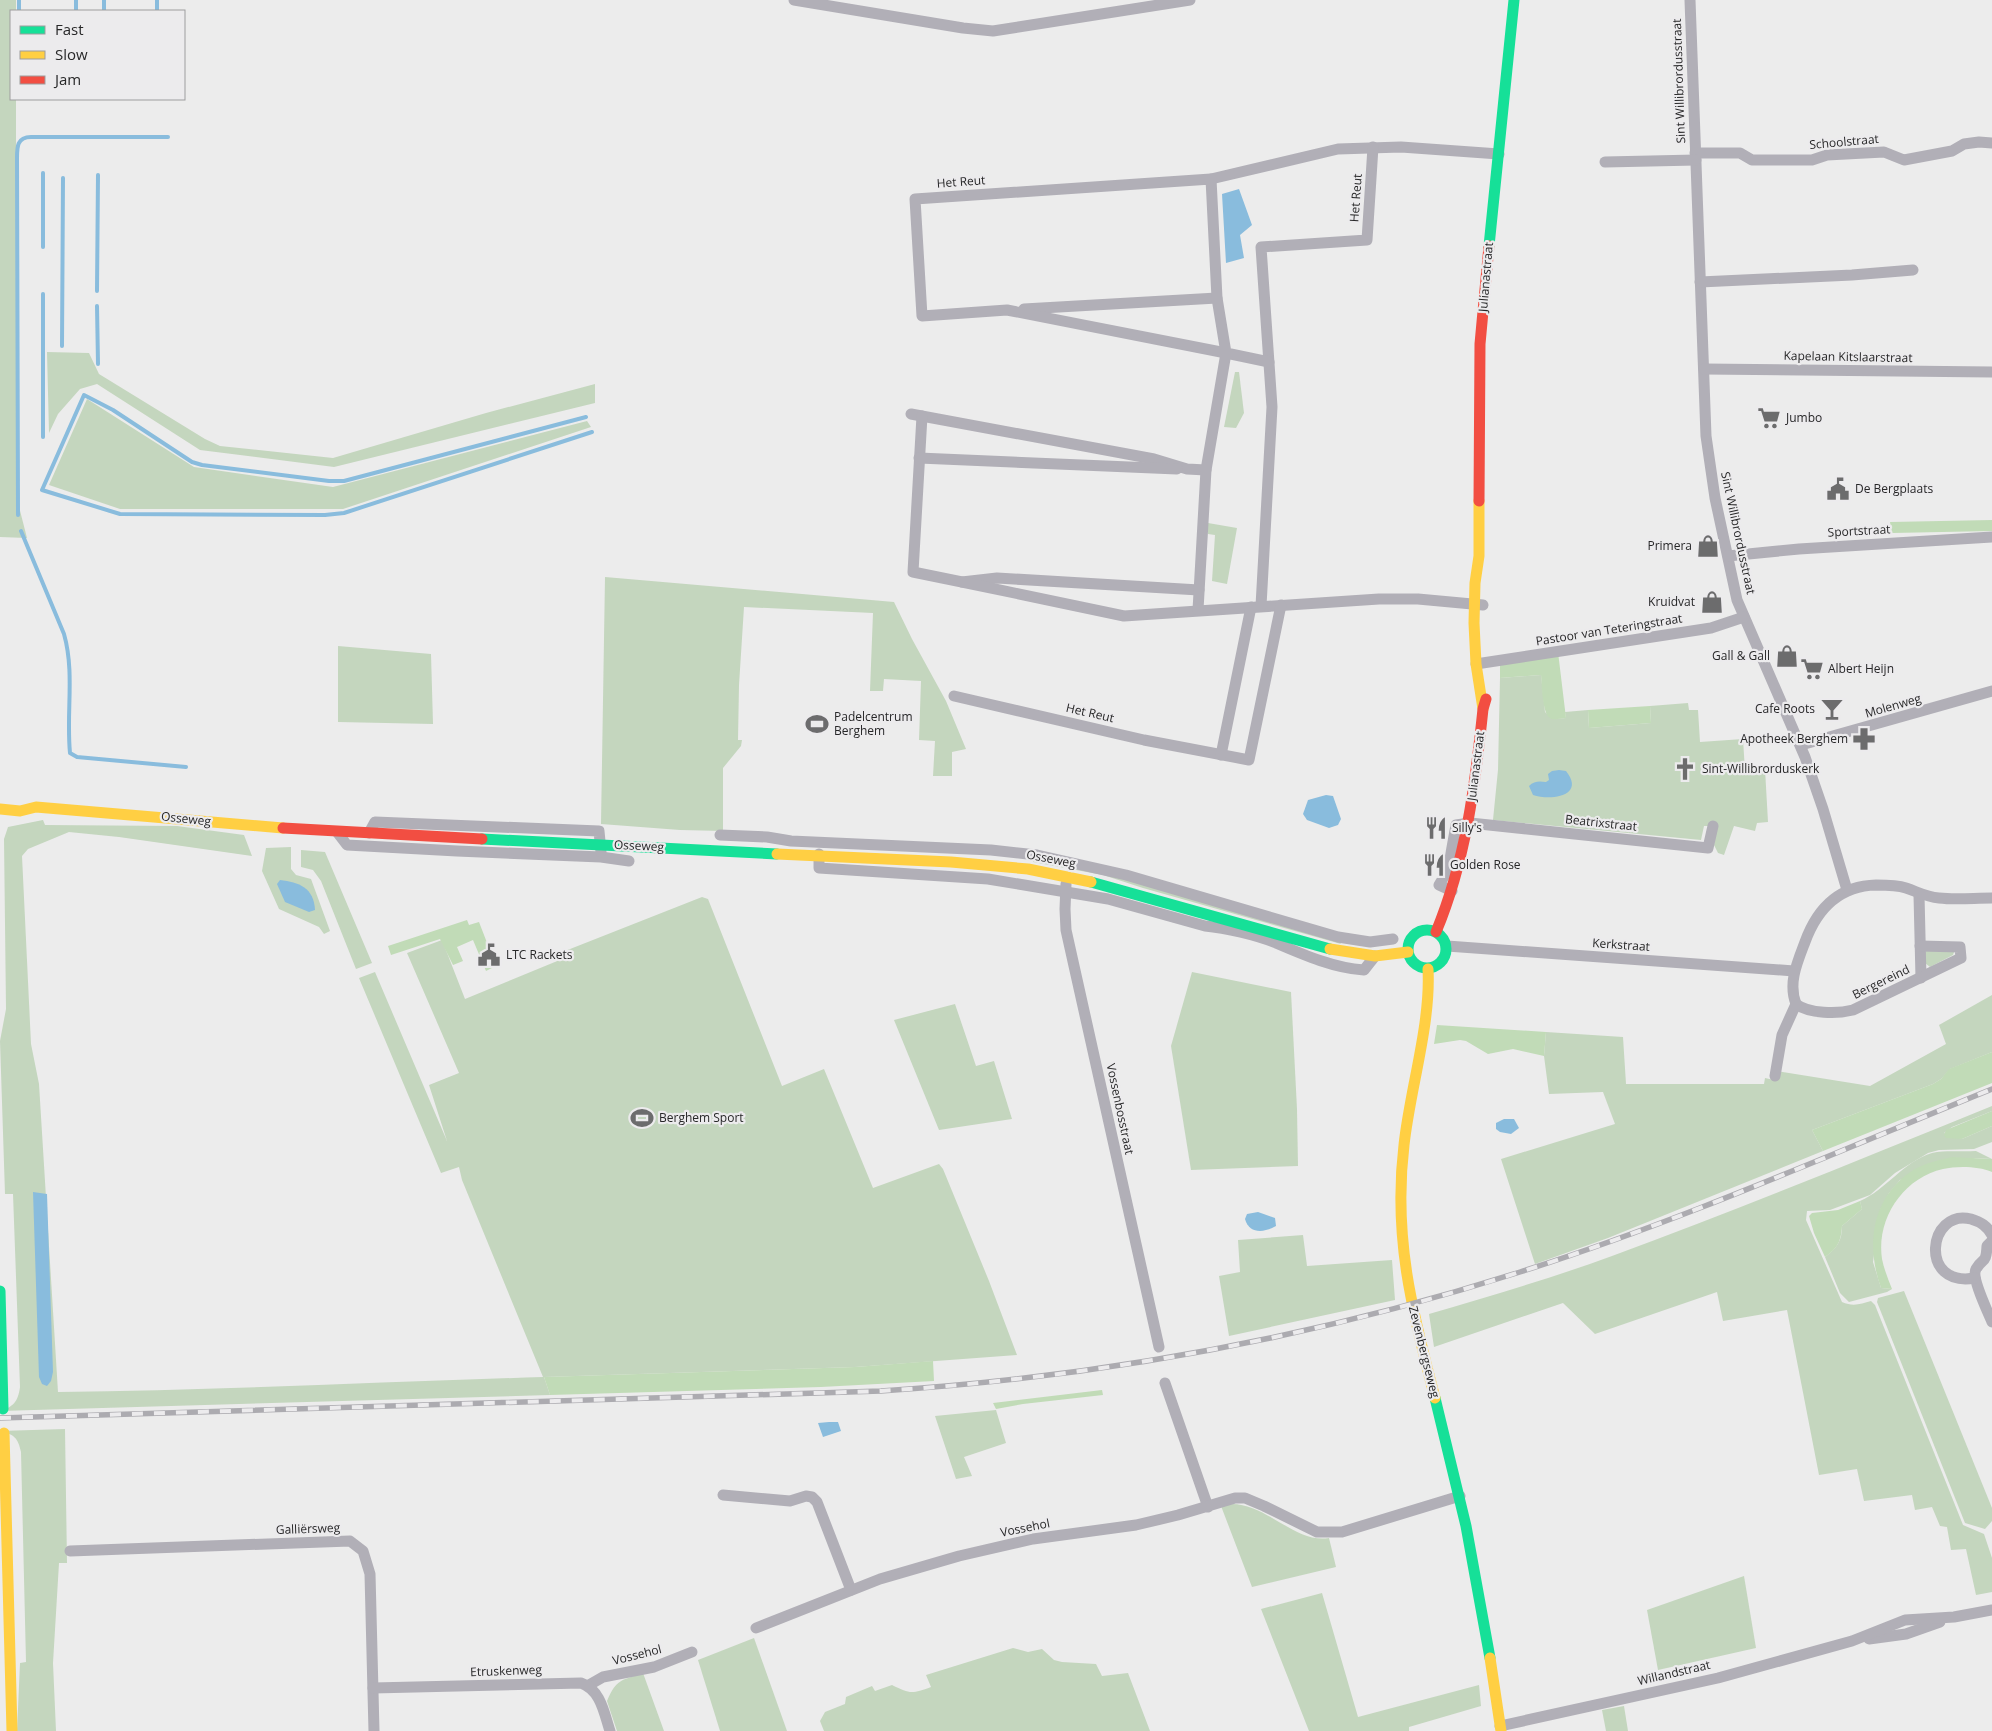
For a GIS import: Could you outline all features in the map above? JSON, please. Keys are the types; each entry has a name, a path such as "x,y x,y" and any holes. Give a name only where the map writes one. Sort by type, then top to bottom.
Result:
{"street":[{"path":"794,0 963,28 993,31 1190,0"},
{"name":"Julianastraat","path":"1436,932 1458,876 1470,823 1483,710 1478,695 1480,663 1475,570 1479,556 1480,344 1514,0"},
{"name":"Sint Willibrordusstraat","path":"1690,0 1706,436 1715,498 1737,600 1801,745 1847,890"},
{"name":"Schoolstraat","path":"1695,156 1740,153 1752,160 1812,160 1827,155 1884,152 1904,160 1952,152 1964,144 1992,143"},
{"name":"Het Reut","path":"1221,755 1256,607 1272,407 1261,247 1367,240 1373,147"},
{"name":"Het Reut","path":"1217,298 922,316 915,198 1211,179 1338,149 1373,147 1499,154"},
{"name":"Sint Willibrordusstraat","path":"1605,162 1695,156"},
{"path":"1198,610 1206,470 1226,354 1217,298 1211,179"},
{"path":"1700,282 1852,275 1913,270"},
{"name":"Het Reut","path":"1008,310 1269,362"},
{"name":"Kapelaan Kitslaarstraat","path":"1704,369 1992,372"},
{"path":"1187,469 1154,459 916,415 919,458 913,572 1124,616 1379,600 1418,600 1478,605"},
{"path":"919,458 1153,470 1206,470"},
{"name":"Sportstraat","path":"1728,556 1799,548 1992,537"},
{"path":"962,582 996,578 1199,590"},
{"name":"Het Reut","path":"954,696 1144,740 1249,760 1281,605"},
{"name":"Pastoor van Teteringstraat","path":"1480,663 1711,628 1744,617"},
{"name":"Molenweg","path":"1801,745 1992,691"},
{"name":"Osseweg","path":"0,799 21,801 36,807 336,832 819,854 995,865 1068,876 1354,954 1375,956 1408,952"},
{"name":"Osseweg","path":"0,809 20,811 36,807"},
{"name":"Osseweg","path":"369,834 375,822 600,831 601,856"},
{"name":"Beatrixstraat","path":"1470,823 1708,848 1713,826"},
{"path":"508,827 508,840"},
{"name":"Osseweg","path":"336,832 347,845 458,852 601,856 629,861"},
{"name":"Osseweg","path":"720,835 767,837 790,841 991,850 1037,855 1126,875 1355,941 1370,942 1393,939"},
{"path":"736,851 737,836"},
{"name":"Osseweg","path":"819,854 819,868 988,879 1108,899 1205,926 1218,927 1352,969 1364,970 1375,956"},
{"path":"900,860 900,873"},
{"name":"Vossenbosstraat","path":"1068,876 1065,891 1066,930 1159,1347"},
{"path":"1775,1076 1782,1036 1796,1004 1792,994 1794,971 1810,926 1817,915 1834,898 1847,890 1866,885 1889,885 1907,888 1919,895 1938,898 1992,898"},
{"name":"Bergereind","path":"1919,895 1921,978"},
{"path":"1424,930 1436,932 1443,938 1447,946 1443,962 1436,967 1428,969 1414,963 1408,952 1409,942 1418,932 1424,930"},
{"path":"1354,954 1355,941"},
{"name":"Kerkstraat","path":"1447,946 1794,971"},
{"name":"Bergereind","path":"1796,1004 1804,1010 1845,1012 1853,1010 1960,958 1960,947 1920,946"},
{"name":"Zevenbergseweg","path":"1428,969 1429,991 1407,1122 1400,1187 1401,1234 1413,1307 1460,1496 1481,1597 1501,1728"},
{"path":"1975,1278 1966,1280 1956,1278 1948,1275 1941,1268 1935,1258 1934,1246 1938,1235 1945,1225 1967,1218 1979,1221 1992,1235"},
{"path":"1992,1241 1987,1246 1986,1260 1976,1270 1975,1278 1992,1322"},
{"path":"0,1291 3,1408"},
{"path":"1165,1383 1208,1506"},
{"path":"4,1432 12,1731"},
{"path":"722,1495 790,1501 806,1496 812,1497 817,1502 852,1590"},
{"name":"Vossehol","path":"756,1628 880,1579 959,1556 1033,1539 1136,1524 1235,1498 1245,1498 1316,1532 1342,1532 1460,1496"},
{"name":"Galliërsweg","path":"70,1551 350,1541 363,1551 370,1574 374,1731"},
{"name":"Willandstraat","path":"1501,1728 1718,1678 1852,1640 1906,1634 1954,1617 1992,1610"},
{"name":"Vossehol","path":"589,1686 603,1677 654,1667 692,1652"},
{"name":"Etruskenweg","path":"373,1688 582,1683 589,1686"},
{"path":"589,1686 597,1693 610,1731"}],"green space":[{"path":"0,0 16,0 16,10 10,10 10,100 16,100 16,495 27,538 0,537"},
{"path":"47,352 89,353 99,374 205,439 220,446 333,458 486,413 595,384 595,403 334,467 200,450 97,384 80,389 58,414 49,433"},
{"path":"1235,372 1239,372 1244,413 1236,428 1224,427"},
{"path":"87,399 194,467 333,487 587,421 591,427 343,509 120,509 49,485"},
{"path":"1992,520 1992,531 1892,533 1890,522"},
{"path":"1208,523 1237,528 1227,584 1212,581 1215,535 1208,534"},
{"path":"605,577 894,602 946,701 966,749 952,752 952,776 933,776 935,741 919,740 921,681 884,679 883,691 870,691 873,613 744,607 738,740 742,740 741,746 723,768 723,831 601,824"},
{"path":"338,646 431,654 433,724 338,722"},
{"path":"1558,652 1566,718 1553,719 1547,715 1545,710 1541,675 1500,678 1500,662"},
{"path":"1541,675 1545,712 1553,719 1566,718 1565,712 1588,710 1589,728 1651,723 1650,706 1688,703 1689,710 1698,710 1700,742 1743,739 1745,771 1765,769 1768,822 1757,823 1755,831 1734,826 1724,855 1718,853 1714,845 1717,826 1704,826 1701,840 1493,820 1498,770 1500,678"},
{"path":"1650,706 1651,723 1589,728 1588,710"},
{"name":"Berghem Sport","path":"43,820 45,825 177,826 244,835 252,856 119,837 69,832 28,849 22,856 31,1044 39,1084 58,1392 240,1388 543,1377 462,1180 459,1167 441,1173 359,978 375,972 447,1141 429,1085 459,1073 407,953 442,940 465,999 567,957 565,951 702,897 708,899 782,1086 824,1069 873,1188 939,1164 943,1169 1017,1355 855,1367 544,1377 550,1395 0,1411 14,1403 18,1397 20,1387 13,1194 5,1194 0,1041 6,1009 4,839 8,827"},
{"path":"291,847 291,869 296,875 311,879 330,931 324,934 319,927 279,909 262,871 266,848"},
{"path":"301,850 325,852 372,963 356,969 321,881 313,870 301,867"},
{"path":"1033,857 1099,872 1340,942 1341,944 1103,875 1033,862"},
{"path":"467,920 469,925 479,922 496,966 486,971 473,940 457,947 463,961 453,965 440,939 391,955 388,946"},
{"path":"1927,949 1954,952 1953,955 1930,967 1925,963"},
{"path":"1192,972 1291,992 1298,1166 1191,1170 1171,1046"},
{"path":"1992,995 1992,1052 1950,1069 1941,1079 1933,1084 1812,1130 1823,1151 1608,1238 1535,1264 1501,1159 1615,1124 1603,1092 1549,1094 1544,1056 1546,1032 1623,1037 1626,1084 1764,1084 1765,1078 1774,1080 1776,1071 1870,1086 1946,1044 1939,1025"},
{"path":"955,1004 976,1066 994,1061 1012,1119 939,1130 894,1020"},
{"path":"1437,1025 1546,1032 1544,1056 1513,1049 1488,1054 1466,1041 1460,1040 1434,1044"},
{"path":"1992,1052 1992,1083 1823,1151 1812,1130 1933,1084 1941,1079 1949,1069"},
{"path":"1992,1106 1992,1111 1952,1127 1944,1133 1962,1139 1992,1126 1992,1142 1974,1149 1939,1150 1928,1153 1895,1173 1870,1195 1830,1210 1807,1211 1806,1220 1842,1302 1853,1305 1871,1301 1875,1305 1963,1525 1984,1534 1992,1558 1992,1592 1976,1595 1966,1549 1951,1550 1947,1527 1940,1526 1932,1507 1915,1510 1912,1495 1864,1501 1857,1469 1819,1475 1787,1310 1723,1321 1717,1292 1595,1334 1563,1303 1434,1347 1429,1314 1612,1256"},
{"path":"1992,1111 1992,1126 1962,1139 1946,1138 1944,1135 1946,1130"},
{"path":"1976,1151 1992,1159 1975,1158 1900,1180 1889,1193 1880,1210 1873,1262 1881,1288 1892,1289 1849,1302 1840,1293 1825,1257 1838,1244 1842,1226 1862,1209 1860,1201 1922,1157 1937,1152"},
{"path":"1952,1157 1992,1159 1992,1172 1968,1167 1943,1169 1916,1181 1905,1191 1895,1202 1883,1229 1882,1259 1892,1289 1881,1288 1876,1271 1873,1238 1881,1206 1889,1192 1915,1169 1928,1163"},
{"path":"1860,1201 1862,1209 1842,1226 1838,1244 1825,1257 1814,1233 1809,1216 1812,1213 1838,1210"},
{"path":"1303,1235 1307,1266 1392,1260 1395,1300 1229,1336 1219,1276 1240,1272 1238,1240"},
{"path":"1904,1291 1992,1508 1992,1521 1985,1529 1965,1523 1877,1302 1878,1298"},
{"path":"933,1361 934,1381 821,1387 550,1395 544,1377 855,1367"},
{"path":"1102,1390 1103,1395 996,1409 993,1403"},
{"path":"996,1410 1006,1443 964,1457 972,1476 956,1479 935,1416"},
{"path":"65,1429 67,1563 59,1563 53,1663 56,1731 17,1731 20,1663 26,1662 21,1452 15,1437 0,1431"},
{"path":"1232,1504 1257,1510 1305,1535 1329,1538 1336,1567 1252,1587 1221,1506"},
{"path":"1744,1576 1756,1648 1658,1670 1647,1610"},
{"path":"1322,1593 1358,1717 1479,1685 1481,1706 1409,1727 1409,1731 1309,1731 1261,1609"},
{"path":"754,1638 787,1731 720,1731 698,1660"},
{"path":"1013,1648 1028,1652 1042,1649 1054,1660 1096,1664 1102,1676 1128,1673 1150,1731 824,1731 820,1721 825,1712 845,1704 846,1697 872,1686 875,1691 892,1685 911,1692 919,1691 931,1687 926,1675"},
{"path":"643,1673 664,1731 617,1731 607,1701 620,1681"},
{"path":"1624,1706 1628,1731 1606,1731 1602,1710"}],"water":[{"path":"1239,189 1252,225 1240,235 1244,258 1226,263 1222,194"},
{"path":"1559,770 1566,771 1571,779 1572,786 1569,791 1557,797 1533,795 1529,786 1537,782 1546,782 1549,780 1548,774"},
{"path":"1326,795 1333,796 1341,819 1338,825 1329,828 1307,820 1303,814 1308,800"},
{"path":"280,880 293,882 308,891 312,896 315,910 309,912 285,902 277,884"},
{"path":"1504,1119 1514,1119 1519,1128 1511,1134 1500,1132 1496,1129 1496,1123"},
{"path":"33,1192 47,1194 53,1372 51,1381 47,1386 42,1384 39,1377"},
{"path":"1258,1212 1275,1218 1276,1226 1262,1231 1253,1230 1245,1219 1247,1214"},
{"path":"838,1422 841,1431 823,1437 818,1423"}],"waterway":[{"path":"19,0 19,10"},
{"path":"76,0 76,10"},
{"path":"104,0 104,10"},
{"path":"157,0 157,10"},
{"path":"18,515 17,150 19,143 26,137 168,137"},
{"path":"43,173 43,247"},
{"path":"97,291 98,175"},
{"path":"62,346 63,178"},
{"path":"43,294 43,437"},
{"path":"97,306 98,364"},
{"path":"586,417 344,481 329,481 202,465 192,462 113,410 84,395 42,490 120,514 325,515 344,513 592,432"},
{"path":"21,531 64,634 70,678 70,753 77,757 186,767"}],"railway":[{"path":"0,1418 881,1391 963,1385 1124,1365 1284,1335 1442,1295 1520,1272 1640,1231 1992,1089"}],"traffic: fast":[{"path":"1489,246 1514,0"},
{"path":"482,839 777,854"},
{"path":"1091,882 1330,949"},
{"path":"1427,930 1441,935 1446,949 1441,963 1427,968 1413,963 1408,949 1413,935 1427,930"},
{"path":"0,1291 3,1409"},
{"path":"1435,1398 1466,1526 1490,1658"}],"traffic: slow":[{"path":"1479,501 1479,556 1475,583 1474,623 1476,664 1483,709"},
{"path":"0,809 20,811 36,807 283,828"},
{"path":"777,854 951,862 1028,869 1091,882"},
{"path":"1330,949 1375,956 1408,952"},
{"path":"1428,969 1426,1012 1404,1145 1401,1211 1403,1242 1412,1304 1435,1398"},
{"path":"4,1433 12,1731"},
{"path":"1490,1658 1501,1731"}],"traffic: jam":[{"path":"1479,501 1480,344 1489,246"},
{"path":"1436,932 1455,878 1462,850 1473,794 1483,709 1486,699"},
{"path":"283,828 482,839"}],"place":[{"name":"Jumbo","path":"1769,418"},
{"name":"De Bergplaats","path":"1838,489"},
{"name":"Primera","path":"1708,546"},
{"name":"Kruidvat","path":"1712,602"},
{"name":"Gall & Gall","path":"1787,656"},
{"name":"Albert Heijn","path":"1812,669"},
{"name":"Cafe Roots","path":"1832,709"},
{"name":"Padelcentrum Berghem","path":"817,724"},
{"name":"Apotheek Berghem","path":"1864,739"},
{"name":"Sint-Willibrorduskerk","path":"1685,769"},
{"name":"Silly's","path":"1436,828"},
{"name":"Golden Rose","path":"1434,865"},
{"name":"LTC Rackets","path":"489,955"},
{"name":"Berghem Sport","path":"642,1118"}]}
